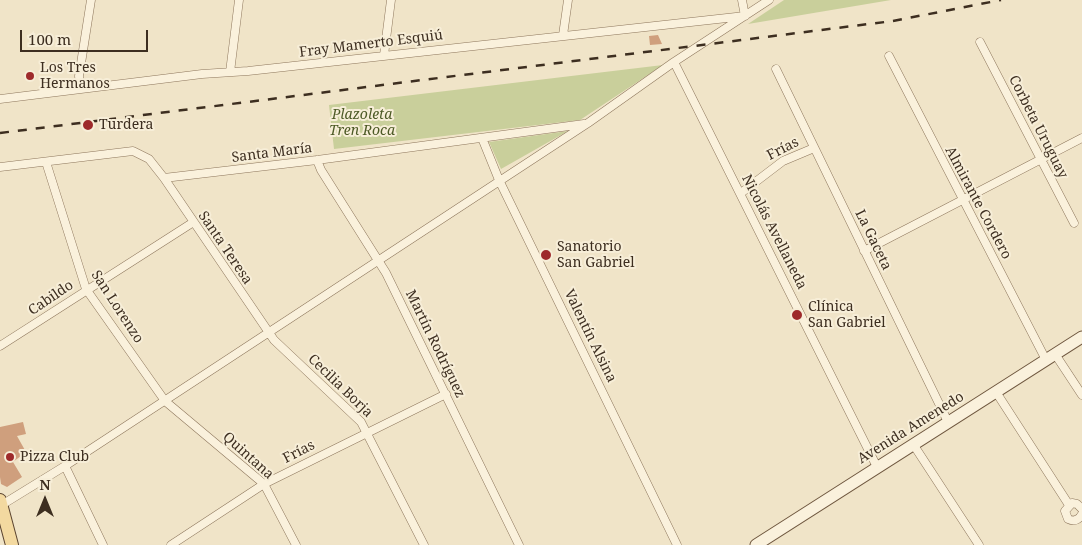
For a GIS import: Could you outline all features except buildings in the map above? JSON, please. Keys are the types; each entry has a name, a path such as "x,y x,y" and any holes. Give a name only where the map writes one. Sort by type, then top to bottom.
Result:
{"main road":[{"path":"0,504 12,545"}],"street":[{"path":"80,88 79,76 91,0"},
{"path":"230,72 240,0"},
{"path":"384,55 391,0"},
{"path":"563,35 568,0"},
{"path":"742,0 745,16"},
{"path":"0,504 64,466 165,401 588,123 674,62 770,0"},
{"name":"Fray Mamerto Esquiú","path":"0,99 80,88 745,16"},
{"name":"Corbeta Uruguay","path":"980,42 1074,223"},
{"name":"Almirante Cordero","path":"888,56 962,200 1051,357 1082,395"},
{"name":"Nicolás Avellaneda","path":"674,62 741,192 877,467"},
{"name":"La Gaceta","path":"776,69 948,422"},
{"name":"Santa María","path":"164,178 317,160 588,123"},
{"name":"Valentín Alsina","path":"482,138 499,180 677,545"},
{"path":"864,250 1082,138"},
{"name":"Frías","path":"741,192 783,160 814,148"},
{"path":"0,167 139,152 149,159 164,178"},
{"name":"Martín Rodríguez","path":"317,160 321,170 379,260 519,545"},
{"name":"San Lorenzo","path":"46,162 86,289 165,401"},
{"name":"Santa Teresa","path":"164,178 192,223 268,332"},
{"name":"Cabildo","path":"0,346 86,289 192,223"},
{"name":"Cecilia Borja","path":"268,332 362,422 424,545"},
{"name":"Avenida Amenedo","path":"756,545 1082,337"},
{"path":"996,392 1069,504"},
{"name":"Frías","path":"171,545 264,484 446,394"},
{"name":"Quintana","path":"165,401 264,484 296,545"},
{"path":"913,444 980,545"},
{"path":"64,466 103,545"},
{"path":"1069,504 1078,504 1082,510"},
{"path":"1069,504 1065,511 1068,518 1076,520 1082,514"}],"green space":[{"path":"784,0 891,0 748,24"},
{"name":"Plazoleta Tren Roca","path":"663,65 580,120 334,149 329,105"},
{"path":"568,131 501,169 489,142"}],"railway":[{"path":"0,133 893,21 1001,0"}],"place":[{"name":"Los Tres Hermanos","path":"30,76"},
{"name":"Turdera","path":"88,125"},
{"name":"Sanatorio San Gabriel","path":"546,255"},
{"name":"Clínica San Gabriel","path":"797,315"},
{"name":"Pizza Club","path":"10,457"}]}
